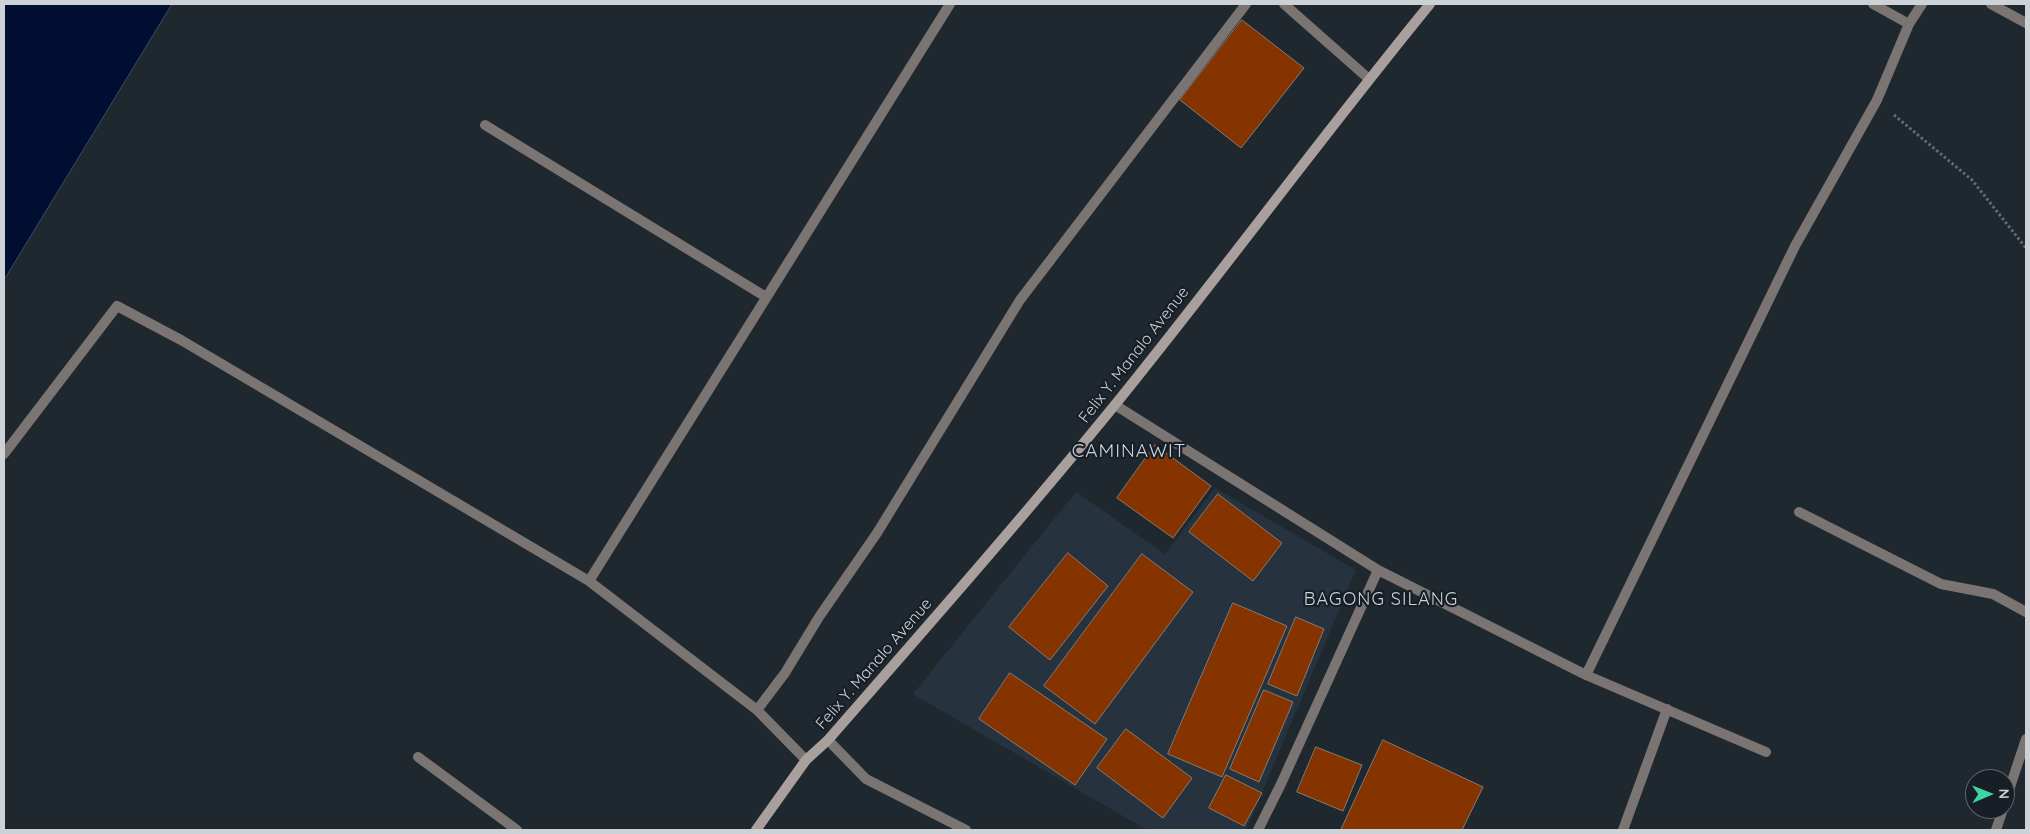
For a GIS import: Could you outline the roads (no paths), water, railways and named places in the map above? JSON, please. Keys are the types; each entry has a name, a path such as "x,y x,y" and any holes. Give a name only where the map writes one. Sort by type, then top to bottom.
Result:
{"main road":[{"name":"Felix Y. Manalo Avenue","path":"756,830 806,760 828,740 1036,500 1115,405 1369,79 1430,4"}],"street":[{"path":"588,581 950,4"},
{"path":"757,710 786,673 819,616 877,533 1020,300 1246,4"},
{"path":"1284,4 1369,79"},
{"path":"1873,4 1909,24"},
{"path":"1586,675 1795,246 1877,100 1909,24 1922,4"},
{"path":"1991,4 2026,23"},
{"path":"485,125 766,297"},
{"path":"4,454 117,306 180,340 588,581 757,710 806,760"},
{"path":"1115,405 1378,570 1586,675 1766,752"},
{"path":"1799,512 1941,584 1993,594 2026,612"},
{"path":"1258,830 1378,570"},
{"path":"1623,830 1667,709"},
{"path":"2015,772 2026,739"},
{"path":"828,740 866,778 966,830"},
{"path":"418,757 517,830"}],"water":[{"path":"4,4 172,4 4,280"}],"district":[{"name":"CAMINAWIT","path":"1129,451"},
{"name":"BAGONG SILANG","path":"1381,600"}]}
